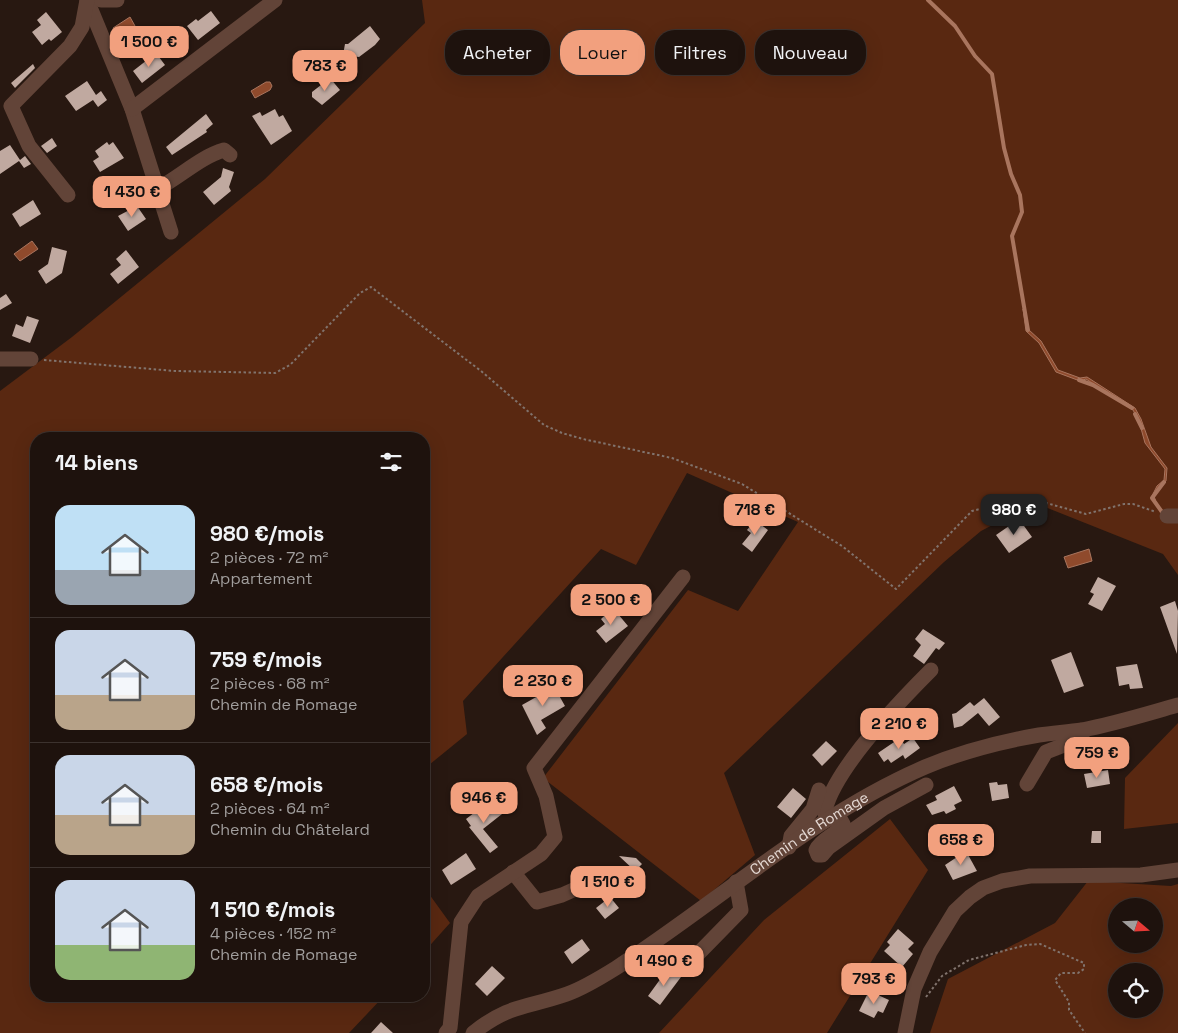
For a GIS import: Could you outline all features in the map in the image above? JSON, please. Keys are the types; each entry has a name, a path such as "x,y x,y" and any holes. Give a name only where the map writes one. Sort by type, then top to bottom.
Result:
{"street":[{"path":"87,0 132,110 171,232"},
{"path":"68,195 29,146 11,106 70,46 82,28 87,0"},
{"path":"101,0 117,0"},
{"path":"132,110 275,0"},
{"path":"157,189 171,182 212,154 224,150 230,155"},
{"path":"0,359 31,359"},
{"path":"446,1033 450,1028 461,922 478,896 541,854 555,837 546,796 534,768 683,577"},
{"path":"926,784 884,808 828,848 822,855 818,854 816,850 819,845 844,824 839,817 831,819 825,814 824,810 836,780 905,696 931,670"},
{"name":"Chemin de Romage","path":"473,1033 504,1012 569,994 591,983 687,920 736,882 831,819 884,787 925,767 981,747 1040,735 1082,730 1178,705"},
{"path":"1027,784 1046,752 1082,738 1082,730"},
{"path":"789,847 791,836 813,808 819,790"},
{"path":"905,1033 914,988 930,952 955,911 983,888 1002,881 1030,876 1141,875 1178,870"},
{"path":"513,872 537,902 562,895 610,874"},
{"path":"696,956 742,910 736,882"}],"path":[{"path":"31,359 200,372 275,374 290,365 360,293 371,286 481,371 544,424 562,433 583,439 653,453 710,470 742,484 842,546 896,589 972,511 1040,501 1086,514 1097,513 1124,504 1133,504 1173,516"},
{"path":"922,1002 942,976 969,960 997,951 1040,944 1084,963 1084,969 1078,973 1061,972 1055,980 1069,1002 1069,1010 1085,1033"}],"shaded area":[{"path":"422,0 1178,0 1178,575 1163,554 1035,503 981,531 944,562 724,773 755,855 701,901 543,778 688,590 738,611 798,522 687,473 636,565 601,549 463,701 467,734 430,764 430,432 30,432 30,1002 378,1002 349,1033 0,1033 0,391 72,337 265,179 425,23"},
{"path":"130,17 135,26 118,36 113,28"},
{"path":"266,82 270,82 272,86 270,90 255,98 251,91"},
{"path":"32,241 38,249 20,261 14,254"},
{"path":"1023,309 1029,330 1041,341 1058,370 1080,378 1087,377 1135,408 1151,447 1167,468 1166,481 1159,487 1154,496 1156,502 1154,503 1152,496 1157,486 1164,480 1165,469 1145,443 1139,421 1133,410 1086,379 1080,381 1056,372 1039,343 1026,331"},
{"path":"1089,549 1092,561 1068,568 1064,557"},
{"path":"1178,723 1178,823 1124,829 1125,778"},
{"path":"890,819 928,870 827,1033 659,1033 764,920"},
{"path":"1088,881 1171,886 1178,884 1178,1033 930,1033 948,979 1055,923"},
{"path":"430,895 450,923 430,945"}],"building":[{"path":"211,11 220,23 198,40 187,26 196,19 198,21"},
{"path":"46,12 62,32 51,41 49,39 42,45 32,32 41,25 37,20"},
{"path":"370,26 380,39 375,45 359,57 343,55 345,44 348,44"},
{"path":"156,53 165,65 142,83 133,71"},
{"path":"33,64 35,68 15,88 11,83"},
{"path":"330,78 340,90 322,105 312,97 312,92"},
{"path":"87,81 96,95 101,91 107,100 98,107 93,100 76,111 65,96"},
{"path":"275,109 279,117 283,115 292,131 271,145 252,116 260,112 262,116"},
{"path":"206,114 213,124 206,130 207,132 172,155 166,147"},
{"path":"52,138 57,146 47,153 41,146"},
{"path":"107,142 109,145 113,142 124,158 100,172 93,161 99,157 95,151"},
{"path":"10,145 20,160 25,156 31,164 24,168 19,161 0,174 0,151"},
{"path":"223,168 234,172 229,187 231,191 214,205 203,192 221,177"},
{"path":"33,200 41,214 20,227 12,214"},
{"path":"137,206 146,219 128,231 118,216"},
{"path":"52,247 67,251 62,273 46,284 38,271 48,264"},
{"path":"126,250 139,267 118,284 110,274 121,265 116,259"},
{"path":"6,294 12,303 0,310 0,298"},
{"path":"27,316 39,320 30,343 12,336 16,324 23,327"},
{"path":"1019,519 1032,537 1009,553 996,535"},
{"path":"755,520 768,530 752,552 742,544 751,533 747,530"},
{"path":"1098,577 1116,586 1102,611 1088,604 1094,594 1090,592"},
{"path":"1175,601 1178,611 1177,654 1160,607"},
{"path":"613,608 628,626 606,643 596,631 605,624 601,619"},
{"path":"923,629 945,643 939,650 936,648 924,664 913,656 921,645 915,639"},
{"path":"1071,652 1084,686 1064,693 1051,660"},
{"path":"1137,664 1143,688 1130,689 1129,684 1119,686 1116,667"},
{"path":"552,683 565,706 541,720 546,728 537,735 522,705 538,696 536,693"},
{"path":"984,698 1000,717 989,726 978,713 962,726 954,728 952,714 970,702 974,706"},
{"path":"900,738 904,744 913,738 920,748 905,759 903,755 891,763 888,759 884,762 878,753"},
{"path":"826,741 837,751 822,766 812,755"},
{"path":"1108,770 1110,784 1087,788 1084,774"},
{"path":"997,782 998,785 1007,784 1009,798 992,801 989,783"},
{"path":"954,786 962,801 954,805 956,809 946,814 944,811 932,815 926,805 937,800 935,796"},
{"path":"793,788 806,799 791,818 777,807"},
{"path":"491,800 502,814 483,829 498,847 490,853 469,827 471,826 466,819"},
{"path":"1092,831 1101,831 1101,843 1091,843"},
{"path":"966,851 977,871 953,880 945,865"},
{"path":"466,853 476,869 451,885 442,870"},
{"path":"619,856 636,858 642,864 635,871"},
{"path":"610,897 619,908 605,919 596,908"},
{"path":"898,929 914,943 908,949 913,954 902,967 884,951 890,945 887,942"},
{"path":"582,939 590,950 572,964 564,952"},
{"path":"492,966 505,978 487,996 475,984"},
{"path":"671,969 681,977 660,1005 648,996 664,974 666,976"},
{"path":"869,991 889,1000 883,1013 878,1011 874,1018 859,1011"},
{"path":"381,1022 393,1033 371,1033"}],"waterway":[{"path":"928,0 955,26 975,56 992,74 1004,148 1011,174 1020,195 1022,212 1012,236 1028,330"},
{"path":"1079,380 1093,385 1132,408"},
{"path":"1135,414 1142,428"},
{"path":"1162,512 1152,498 1164,482"}]}
